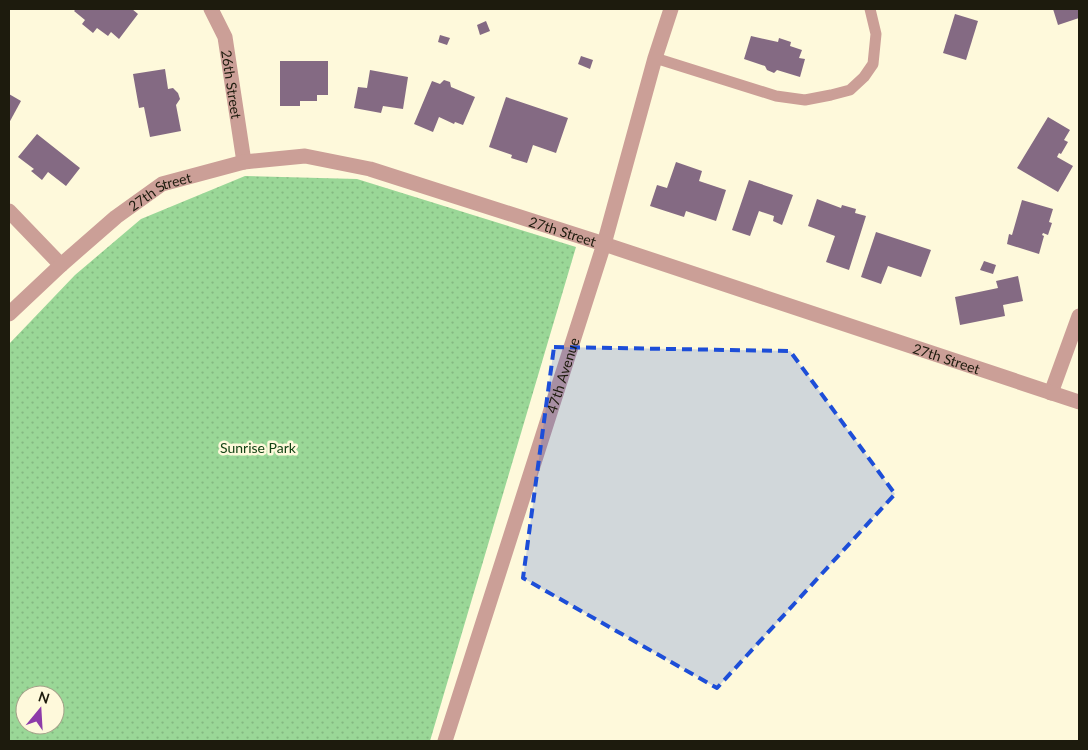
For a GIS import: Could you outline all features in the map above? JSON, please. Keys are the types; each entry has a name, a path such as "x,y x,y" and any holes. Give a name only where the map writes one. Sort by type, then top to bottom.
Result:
{"street":[{"name":"26th Street","path":"211,9 225,37 244,162"},
{"name":"47th Avenue","path":"445,741 604,244 654,58 671,9"},
{"name":"27th Street","path":"9,314 116,217 162,184 244,162 304,156 370,169 604,244 1079,402"},
{"path":"9,211 61,265"},
{"path":"1052,393 1079,316"}],"lane":[{"path":"654,58 776,96 804,100 831,95 850,90 864,77 873,64 876,34 870,9"}],"highlighted area":[{"path":"554,347 790,351 895,494 717,688 523,578"}],"green space":[{"name":"Sunrise Park","path":"245,176 357,179 576,247 430,741 9,741 9,344 75,275 141,219"}],"building":[{"path":"76,9 132,9 138,14 119,39 111,32 108,36 97,28 93,33 82,24 85,20 74,11"},
{"path":"1053,9 1079,9 1079,18 1058,25"},
{"path":"955,14 978,21 966,60 943,53"},
{"path":"486,21 490,31 480,35 477,25"},
{"path":"440,35 450,38 447,45 438,42"},
{"path":"751,36 778,42 779,38 791,42 790,46 802,50 799,58 805,59 800,77 777,70 774,73 767,70 765,66 744,59"},
{"path":"581,56 593,60 590,69 578,64"},
{"path":"280,61 328,61 328,95 317,95 317,101 300,101 300,106 280,106"},
{"path":"165,69 168,89 173,88 178,93 180,99 176,105 181,131 150,137 144,107 139,108 133,74"},
{"path":"370,70 408,77 403,109 383,106 381,113 354,108 358,87 367,88"},
{"path":"444,80 450,82 451,87 475,97 463,125 455,122 454,124 439,117 433,132 414,124 432,81 440,84"},
{"path":"9,94 21,101 9,123"},
{"path":"506,97 568,118 556,153 533,145 527,163 511,158 512,155 489,147"},
{"path":"1048,117 1070,130 1064,140 1068,142 1057,157 1073,166 1058,192 1017,168"},
{"path":"37,134 80,168 66,186 48,172 42,180 31,171 34,169 18,157"},
{"path":"676,162 702,171 699,181 726,190 716,221 686,211 684,217 650,206 657,185 667,188"},
{"path":"749,180 793,195 782,225 773,221 774,216 759,211 750,236 732,230"},
{"path":"817,199 841,208 842,205 856,209 855,213 866,216 849,270 826,262 835,236 808,226"},
{"path":"1022,200 1053,209 1049,222 1052,223 1048,235 1043,233 1042,235 1044,236 1039,254 1007,244 1009,234 1012,235"},
{"path":"876,232 931,250 921,277 888,266 881,284 861,277"},
{"path":"984,261 996,265 993,274 980,270"},
{"path":"1018,276 1023,301 1003,305 1005,316 960,325 955,297 998,288 996,281"}]}
